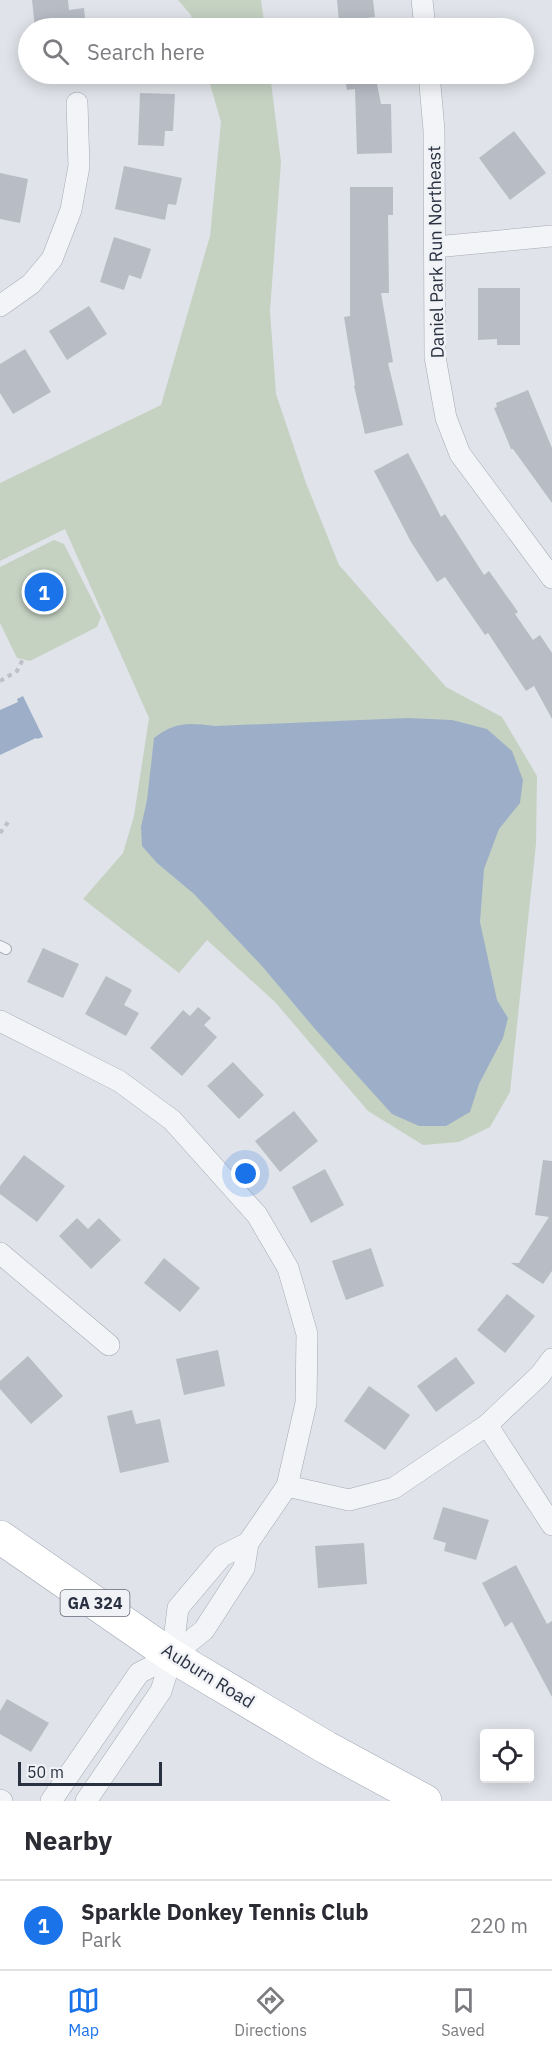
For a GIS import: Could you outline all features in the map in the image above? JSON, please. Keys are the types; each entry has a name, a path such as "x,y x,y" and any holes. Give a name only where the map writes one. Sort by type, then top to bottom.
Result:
{"main road":[{"name":"Auburn Road","path":"0,1537 172,1656 327,1748 425,1801"}],"street":[{"path":"422,0 424,18"},
{"name":"Daniel Park Run Northeast","path":"430,84 434,130 435,357 446,418 460,454 552,578"},
{"path":"0,306 31,284 52,259 70,210 79,166 77,103"},
{"path":"435,247 552,236"},
{"path":"0,1021 118,1081 172,1120 257,1215 288,1268 307,1334 306,1403 287,1486 248,1543 244,1568 204,1630 172,1656 139,1673 51,1801"},
{"path":"0,1253 109,1345"},
{"path":"287,1486 349,1500 394,1488 487,1425 540,1375 552,1359"},
{"path":"487,1425 552,1525"},
{"path":"86,1801 160,1691 172,1656 178,1608 222,1556 248,1543"}],"path":[{"path":"0,681 17,671 23,659"},
{"path":"0,833 9,821"}],"green space":[{"path":"178,0 261,0 264,18 192,18"},
{"path":"210,84 271,84 281,162 270,311 276,394 306,483 339,565 446,687 502,717 537,776 536,844 510,1092 490,1127 459,1142 423,1145 368,1111 275,1002 207,940 179,973 83,899 123,853 134,816 149,718 65,529 0,561 0,483 161,405 210,236 221,122"},
{"path":"54,540 64,544 101,617 97,627 30,661 17,658 0,623 0,567"}],"water":[{"path":"23,696 43,737 0,755 0,710 18,702 17,699"},
{"path":"408,718 452,720 487,729 512,751 523,780 520,803 499,829 484,869 480,922 497,1000 508,1018 503,1038 479,1084 470,1112 446,1126 419,1126 392,1114 262,966 194,894 157,863 142,846 141,827 147,800 154,738 162,732 183,724 215,726"}],"building":[{"path":"32,0 68,0 69,10 84,8 85,18 34,18"},
{"path":"337,0 373,0 375,17 339,18"},
{"path":"346,84 377,84 381,104 391,104 392,153 357,154 355,89 347,90"},
{"path":"140,93 175,94 173,131 165,131 164,146 138,145"},
{"path":"514,131 546,173 510,200 479,158"},
{"path":"124,166 182,178 176,205 168,204 165,220 115,209"},
{"path":"0,173 28,179 20,223 0,219"},
{"path":"350,187 393,187 393,215 388,215 389,293 381,293 393,362 388,363 403,425 365,434 354,386 344,317 350,316"},
{"path":"114,237 151,249 141,279 129,275 124,290 100,282"},
{"path":"478,288 520,288 520,345 497,345 497,339 478,340"},
{"path":"89,306 107,334 67,360 49,331"},
{"path":"25,349 51,392 13,414 0,393 0,364"},
{"path":"528,390 552,448 552,503 511,449 494,408 497,407 496,403"},
{"path":"408,453 441,517 445,514 484,575 489,571 518,612 515,614 533,640 540,635 552,653 552,719 534,686 526,691 488,633 485,635 445,577 437,582 411,542 374,471"},
{"path":"43,948 79,964 63,998 27,982"},
{"path":"106,976 132,990 124,1005 139,1013 126,1036 85,1014"},
{"path":"198,1007 211,1018 204,1025 217,1037 182,1076 150,1048 183,1010 190,1016"},
{"path":"233,1062 264,1095 239,1119 207,1086"},
{"path":"294,1111 318,1141 280,1172 255,1141"},
{"path":"24,1155 65,1186 37,1222 0,1194 0,1186"},
{"path":"543,1160 552,1161 552,1271 543,1284 511,1263 519,1263 549,1217 535,1215"},
{"path":"325,1169 344,1205 311,1223 292,1187"},
{"path":"77,1218 88,1229 99,1218 121,1240 91,1269 59,1236"},
{"path":"371,1248 384,1286 346,1300 332,1261"},
{"path":"164,1258 200,1288 180,1312 144,1283"},
{"path":"507,1294 535,1316 505,1353 477,1330"},
{"path":"218,1350 225,1386 184,1395 176,1359"},
{"path":"28,1356 63,1396 31,1424 0,1389 0,1381"},
{"path":"456,1357 475,1383 436,1412 417,1386"},
{"path":"369,1386 410,1415 385,1450 344,1421"},
{"path":"132,1410 136,1424 160,1419 169,1462 120,1473 107,1416"},
{"path":"443,1507 489,1520 476,1560 444,1551 446,1543 433,1539"},
{"path":"364,1543 367,1584 318,1588 315,1546"},
{"path":"516,1565 547,1624 552,1621 552,1697 512,1622 505,1627 482,1583"},
{"path":"7,1699 49,1723 31,1752 0,1734 0,1711"}],"place":[{"name":"Sparkle Donkey Tennis Club","path":"44,592"}]}
